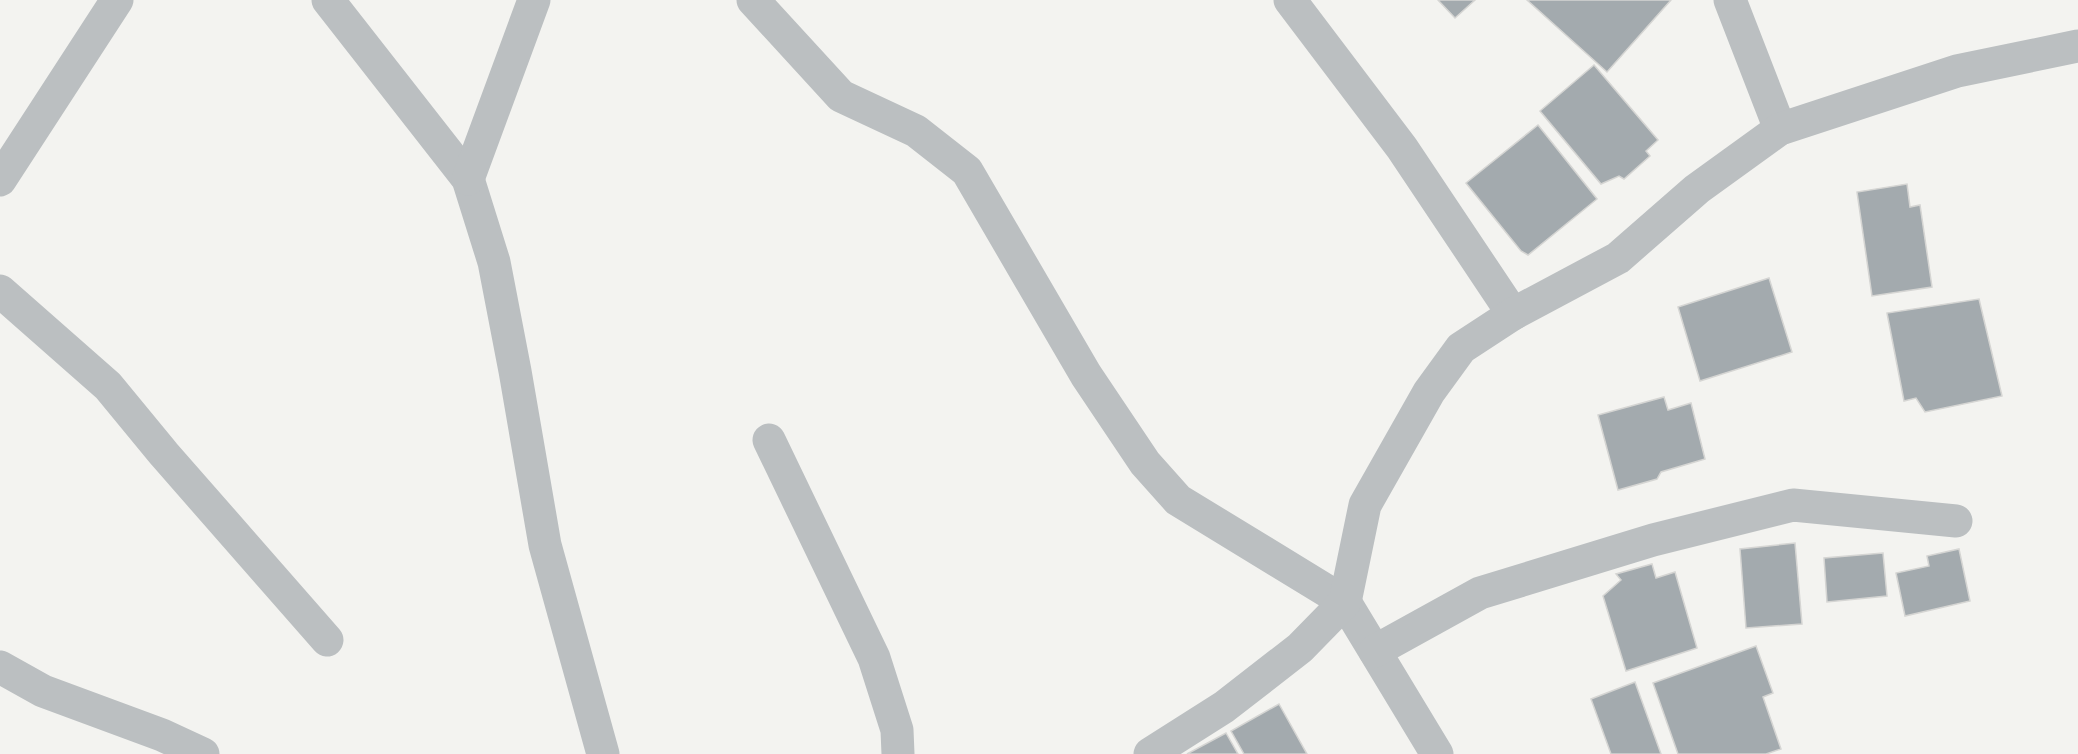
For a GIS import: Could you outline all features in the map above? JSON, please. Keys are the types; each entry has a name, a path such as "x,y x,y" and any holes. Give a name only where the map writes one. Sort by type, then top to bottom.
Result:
{"street":[{"path":"0,180 117,0"},
{"path":"328,0 468,179 494,262 545,545 603,754"},
{"path":"468,179 534,0"},
{"path":"753,0 841,96 916,130 967,171 1086,375 1145,463 1178,500 1345,602 1437,754"},
{"path":"1290,0 1402,148 1513,314"},
{"path":"1730,0 1780,129"},
{"path":"1150,754 1224,707 1300,648 1345,602 1365,505 1430,392 1461,348 1513,314 1618,258 1697,189 1780,129 1957,71 2078,46"},
{"path":"0,291 108,386 164,454 327,640"},
{"path":"769,440 874,658 897,730 898,754"},
{"path":"1375,651 1480,593 1653,540 1793,505 1956,521"},
{"path":"0,668 43,691 162,735 203,754"}],"building":[{"path":"1438,0 1475,0 1455,18"},
{"path":"1527,0 1671,0 1607,72"},
{"path":"1594,65 1658,140 1646,151 1650,156 1624,179 1619,176 1601,184 1540,111"},
{"path":"1538,125 1597,199 1528,255 1521,251 1466,183"},
{"path":"1907,184 1910,207 1920,205 1932,287 1872,296 1857,192"},
{"path":"1769,278 1792,352 1700,381 1678,307"},
{"path":"1979,299 2002,396 1925,412 1916,398 1904,401 1887,313"},
{"path":"1664,397 1668,410 1691,403 1705,459 1661,472 1657,479 1618,490 1598,415"},
{"path":"1795,543 1802,624 1746,628 1740,549"},
{"path":"1959,549 1970,601 1905,616 1896,573 1929,566 1927,556"},
{"path":"1883,553 1887,596 1827,602 1824,558"},
{"path":"1652,564 1656,578 1675,572 1697,648 1626,671 1603,596 1621,580 1616,574"},
{"path":"1756,646 1773,693 1763,697 1781,749 1766,754 1678,754 1653,683"},
{"path":"1635,682 1661,754 1611,754 1591,699"},
{"path":"1279,704 1307,754 1244,754 1231,731"},
{"path":"1226,733 1238,754 1187,754"}]}
